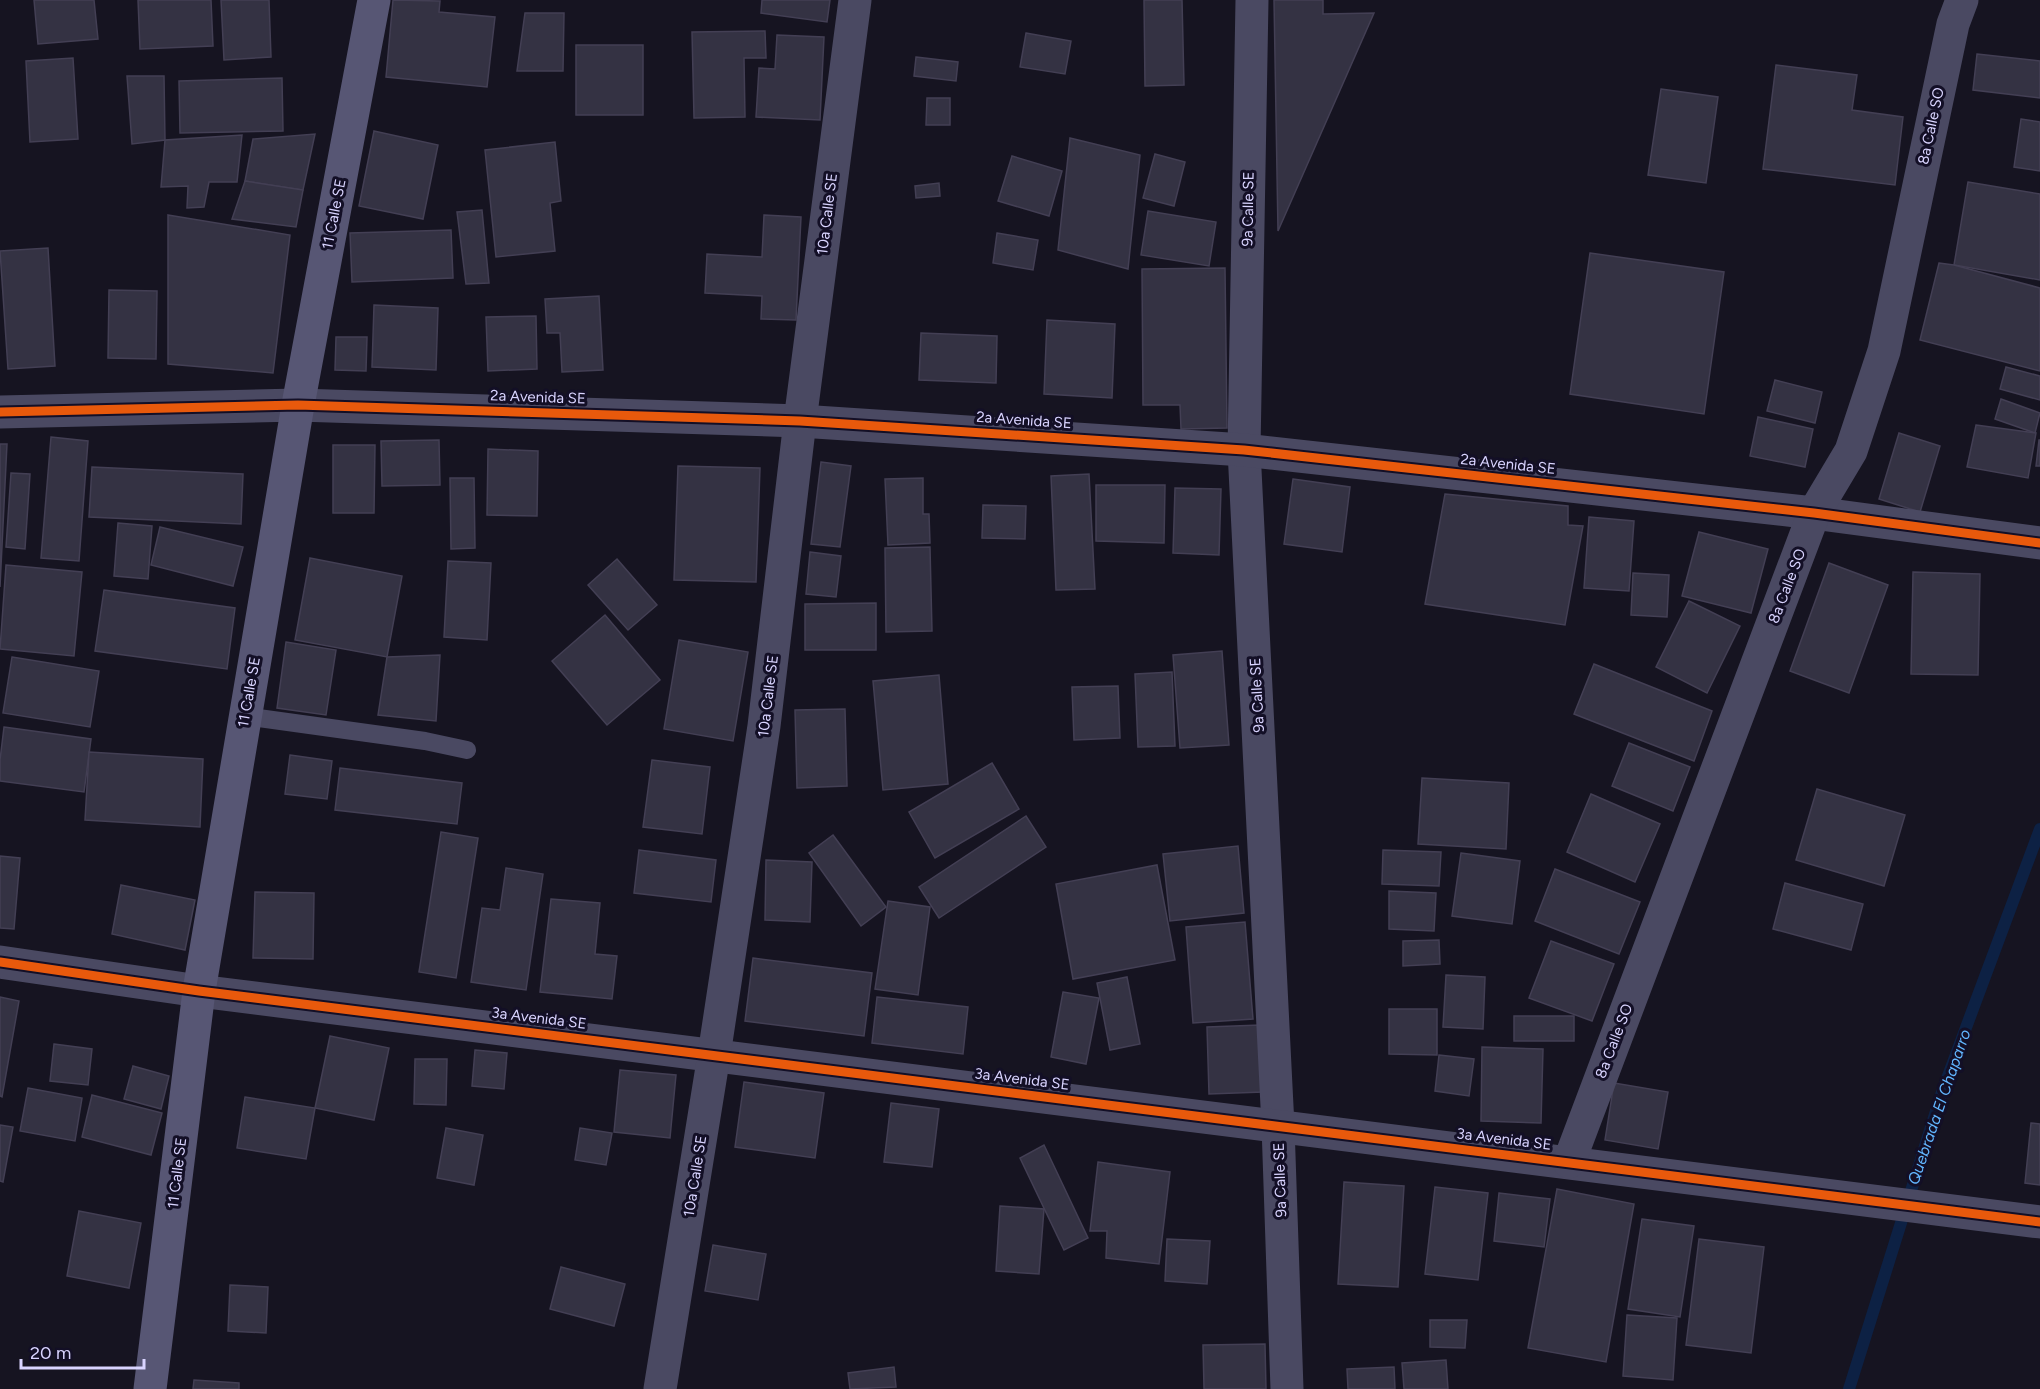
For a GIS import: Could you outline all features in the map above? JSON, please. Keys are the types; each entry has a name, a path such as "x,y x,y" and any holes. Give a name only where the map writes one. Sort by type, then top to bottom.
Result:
{"street":[{"name":"11 Calle SE","path":"150,1389 199,991 298,405 374,0"},
{"name":"10a Calle SE","path":"660,1389 764,726 800,421 855,0"},
{"name":"9a Calle SE","path":"1252,0 1244,450 1278,1126 1287,1389"},
{"name":"8a Calle SO","path":"1569,1162 1814,513 1851,451 1884,351 1953,24 1962,0"},
{"name":"2a Avenida SE","path":"0,412 298,405 800,421 1244,450 1814,513 2040,543"},
{"name":"3a Avenida SE","path":"0,962 199,991 2040,1222"}],"lane":[{"path":"244,716 425,741 467,750"}],"building":[{"path":"34,0 94,0 98,39 38,44"},
{"path":"138,0 211,0 213,46 140,49"},
{"path":"221,0 269,0 271,57 224,60"},
{"path":"393,0 440,1 439,12 495,17 487,87 386,77"},
{"path":"762,0 830,0 827,22 761,13"},
{"path":"1144,0 1182,0 1184,85 1145,86"},
{"path":"1274,0 1323,0 1323,14 1374,13 1278,231"},
{"path":"525,13 564,13 563,71 517,71"},
{"path":"765,31 766,58 744,58 745,117 694,118 692,32"},
{"path":"1026,33 1071,41 1065,74 1020,67"},
{"path":"777,35 824,37 820,120 756,117 759,68 775,69"},
{"path":"576,45 643,45 643,115 576,115"},
{"path":"1977,54 2040,61 2040,98 1973,90"},
{"path":"916,57 958,62 956,81 914,76"},
{"path":"73,58 78,139 30,142 26,61"},
{"path":"1776,65 1857,75 1852,110 1903,117 1895,185 1763,169"},
{"path":"127,76 164,76 165,140 132,144"},
{"path":"282,78 283,131 180,133 179,81"},
{"path":"1661,89 1718,97 1706,183 1648,175"},
{"path":"927,98 950,98 950,125 926,125"},
{"path":"2021,119 2040,122 2040,171 2014,167"},
{"path":"374,131 438,145 423,219 359,206"},
{"path":"315,134 303,190 245,181 253,139"},
{"path":"242,135 237,182 209,182 204,207 187,208 188,186 161,187 165,140"},
{"path":"1070,138 1140,155 1128,269 1058,250"},
{"path":"555,142 561,201 550,203 555,251 496,257 485,150"},
{"path":"1155,154 1185,162 1174,206 1143,198"},
{"path":"1012,156 1062,171 1049,216 998,201"},
{"path":"245,181 303,190 296,227 232,219"},
{"path":"1968,182 2040,194 2040,280 1954,265"},
{"path":"939,183 940,196 916,198 915,186"},
{"path":"482,210 489,283 466,284 457,212"},
{"path":"1148,211 1216,222 1209,266 1141,255"},
{"path":"168,215 290,235 273,373 168,364"},
{"path":"764,215 801,217 796,320 761,319 762,296 705,293 707,254 762,257"},
{"path":"451,230 453,278 352,282 350,233"},
{"path":"997,233 1038,240 1033,270 993,263"},
{"path":"48,248 55,366 8,369 0,251"},
{"path":"1590,253 1724,272 1704,414 1570,394"},
{"path":"1939,263 2040,288 2040,371 1920,340"},
{"path":"1225,268 1227,428 1181,429 1180,405 1143,405 1142,269"},
{"path":"109,290 157,291 156,359 108,358"},
{"path":"599,296 603,370 562,372 560,333 547,333 545,299"},
{"path":"374,305 438,308 436,370 372,367"},
{"path":"536,316 537,369 488,371 486,317"},
{"path":"1047,320 1115,324 1112,398 1044,394"},
{"path":"921,333 997,336 996,383 919,380"},
{"path":"336,337 367,337 366,371 335,370"},
{"path":"2006,367 2040,376 2040,400 2000,389"},
{"path":"1775,380 1822,392 1815,423 1767,411"},
{"path":"2001,399 2040,413 2035,433 1995,419"},
{"path":"1758,417 1813,429 1805,467 1750,456"},
{"path":"1976,425 2036,433 2028,478 1967,467"},
{"path":"1899,433 1940,446 1920,512 1879,499"},
{"path":"51,437 88,441 79,561 41,558"},
{"path":"439,440 440,485 382,486 381,441"},
{"path":"2039,440 2040,466 2036,466"},
{"path":"0,444 7,444 0,587"},
{"path":"333,445 375,445 374,513 333,513"},
{"path":"488,449 538,451 537,516 487,515"},
{"path":"821,462 851,466 840,547 811,544"},
{"path":"678,466 760,468 756,582 674,580"},
{"path":"92,467 243,474 241,524 89,517"},
{"path":"11,473 30,474 25,549 6,547"},
{"path":"1089,474 1095,589 1056,590 1051,476"},
{"path":"450,478 474,478 475,548 451,549"},
{"path":"923,478 923,514 929,514 930,543 888,545 885,479"},
{"path":"1293,479 1350,487 1342,552 1284,544"},
{"path":"1096,485 1165,485 1164,543 1096,541"},
{"path":"1175,488 1221,489 1219,555 1173,553"},
{"path":"1445,494 1568,506 1568,525 1583,526 1565,625 1425,604"},
{"path":"983,505 1026,506 1025,539 982,538"},
{"path":"1589,517 1634,521 1629,591 1584,588"},
{"path":"118,523 152,526 148,579 114,576"},
{"path":"160,527 243,547 233,586 151,565"},
{"path":"1699,532 1768,549 1751,613 1682,596"},
{"path":"930,547 932,631 886,632 885,548"},
{"path":"810,552 841,556 836,597 806,594"},
{"path":"310,558 402,576 387,657 295,640"},
{"path":"617,559 657,605 628,630 588,585"},
{"path":"448,561 491,563 487,640 444,637"},
{"path":"1829,563 1888,585 1849,693 1790,671"},
{"path":"6,565 82,572 74,656 0,649"},
{"path":"1913,572 1980,574 1978,675 1911,674"},
{"path":"1633,573 1669,575 1667,617 1631,615"},
{"path":"104,590 235,608 227,669 95,651"},
{"path":"1689,601 1740,626 1707,693 1656,667"},
{"path":"876,603 876,650 805,650 805,604"},
{"path":"605,615 660,680 607,725 552,661"},
{"path":"679,640 748,652 733,741 664,729"},
{"path":"286,642 336,650 326,715 277,708"},
{"path":"1222,651 1229,745 1180,748 1173,655"},
{"path":"440,655 436,721 378,715 387,657"},
{"path":"12,657 99,671 90,727 3,713"},
{"path":"1594,664 1712,711 1694,761 1574,714"},
{"path":"1172,672 1175,746 1138,747 1135,674"},
{"path":"939,675 948,784 883,790 873,681"},
{"path":"1118,686 1120,738 1074,740 1072,687"},
{"path":"845,709 847,786 797,788 795,710"},
{"path":"4,727 91,739 84,792 0,781"},
{"path":"1629,743 1690,767 1673,811 1612,786"},
{"path":"89,752 203,759 200,827 85,820"},
{"path":"290,755 332,761 327,799 285,794"},
{"path":"652,760 710,767 702,834 643,827"},
{"path":"992,763 1019,809 935,858 909,812"},
{"path":"340,768 462,783 457,824 335,810"},
{"path":"1422,778 1509,783 1506,849 1418,844"},
{"path":"1817,789 1905,815 1884,886 1796,860"},
{"path":"1591,794 1660,824 1635,882 1567,852"},
{"path":"1026,816 1046,847 939,918 919,887"},
{"path":"441,832 478,838 456,978 419,972"},
{"path":"833,835 886,907 861,926 809,853"},
{"path":"1238,846 1244,913 1170,921 1163,854"},
{"path":"639,850 716,860 711,902 634,893"},
{"path":"1383,850 1441,852 1439,886 1382,884"},
{"path":"1461,853 1520,861 1512,924 1452,916"},
{"path":"0,856 20,858 14,929 0,928"},
{"path":"766,860 812,862 810,922 765,920"},
{"path":"1157,865 1175,960 1073,979 1056,884"},
{"path":"506,868 543,874 526,990 471,982 482,908 500,910"},
{"path":"1555,869 1640,902 1619,954 1535,921"},
{"path":"1785,883 1863,904 1851,950 1773,929"},
{"path":"121,885 195,900 185,950 112,934"},
{"path":"1389,891 1436,893 1434,931 1389,929"},
{"path":"255,892 314,893 313,959 253,958"},
{"path":"551,899 600,903 595,954 617,956 612,999 540,992"},
{"path":"888,901 930,907 918,995 875,989"},
{"path":"1245,922 1253,1019 1193,1023 1186,927"},
{"path":"1439,940 1440,964 1403,966 1403,941"},
{"path":"1551,941 1614,964 1592,1021 1529,998"},
{"path":"753,958 872,973 864,1036 745,1021"},
{"path":"1446,975 1485,977 1483,1029 1443,1027"},
{"path":"1127,977 1140,1044 1110,1050 1097,983"},
{"path":"1063,992 1099,998 1086,1064 1051,1057"},
{"path":"0,997 19,1001 2,1097 0,1096"},
{"path":"877,997 968,1007 963,1054 872,1043"},
{"path":"1389,1009 1437,1009 1437,1055 1389,1054"},
{"path":"1514,1016 1574,1016 1574,1041 1514,1041"},
{"path":"1260,1025 1263,1092 1209,1094 1207,1027"},
{"path":"330,1036 389,1048 374,1120 315,1108"},
{"path":"54,1044 92,1049 88,1085 50,1081"},
{"path":"1482,1047 1543,1049 1541,1123 1481,1121"},
{"path":"475,1050 507,1053 504,1089 472,1086"},
{"path":"1439,1055 1474,1059 1469,1096 1435,1091"},
{"path":"415,1059 447,1059 446,1105 414,1104"},
{"path":"133,1066 169,1076 161,1109 124,1099"},
{"path":"620,1070 676,1075 670,1138 614,1132"},
{"path":"744,1082 824,1093 815,1158 735,1147"},
{"path":"1614,1083 1668,1092 1658,1149 1605,1140"},
{"path":"28,1088 82,1098 75,1141 20,1131"},
{"path":"92,1095 162,1113 151,1155 82,1137"},
{"path":"245,1097 315,1108 306,1159 237,1148"},
{"path":"891,1103 939,1109 932,1167 884,1162"},
{"path":"2031,1123 2040,1124 2040,1185 2025,1183"},
{"path":"0,1125 13,1127 3,1182 0,1181"},
{"path":"446,1128 483,1135 474,1185 437,1178"},
{"path":"580,1128 612,1133 606,1165 575,1160"},
{"path":"1044,1145 1088,1238 1064,1250 1020,1158"},
{"path":"1098,1162 1170,1172 1159,1264 1106,1258 1107,1231 1090,1231"},
{"path":"1344,1182 1404,1186 1398,1287 1338,1284"},
{"path":"1435,1187 1488,1193 1478,1280 1425,1274"},
{"path":"1557,1189 1634,1204 1606,1362 1528,1348"},
{"path":"1499,1193 1550,1199 1544,1247 1494,1241"},
{"path":"1000,1206 1044,1209 1039,1274 996,1271"},
{"path":"79,1211 141,1223 129,1288 67,1276"},
{"path":"1642,1219 1694,1226 1680,1317 1628,1309"},
{"path":"1167,1239 1210,1241 1207,1284 1165,1281"},
{"path":"1699,1239 1764,1247 1751,1353 1686,1345"},
{"path":"713,1245 766,1254 758,1300 705,1291"},
{"path":"561,1267 625,1284 614,1326 550,1309"},
{"path":"230,1285 268,1287 266,1333 228,1331"},
{"path":"1627,1315 1677,1318 1673,1380 1623,1376"},
{"path":"1430,1320 1467,1320 1465,1348 1430,1347"},
{"path":"1265,1344 1266,1389 1204,1389 1203,1345"},
{"path":"1446,1360 1448,1389 1404,1389 1402,1363"},
{"path":"894,1367 896,1387 850,1389 848,1373"},
{"path":"1394,1367 1395,1389 1348,1389 1347,1369"},
{"path":"194,1380 239,1383 239,1389 193,1389"}],"waterway":[{"name":"Quebrada El Chaparro","path":"1849,1389 1942,1092 2040,829"}],"cycle path":[{"path":"0,412 298,405 800,421 1244,450 1814,513 2040,543"},
{"path":"0,962 199,991 2040,1222"}]}
